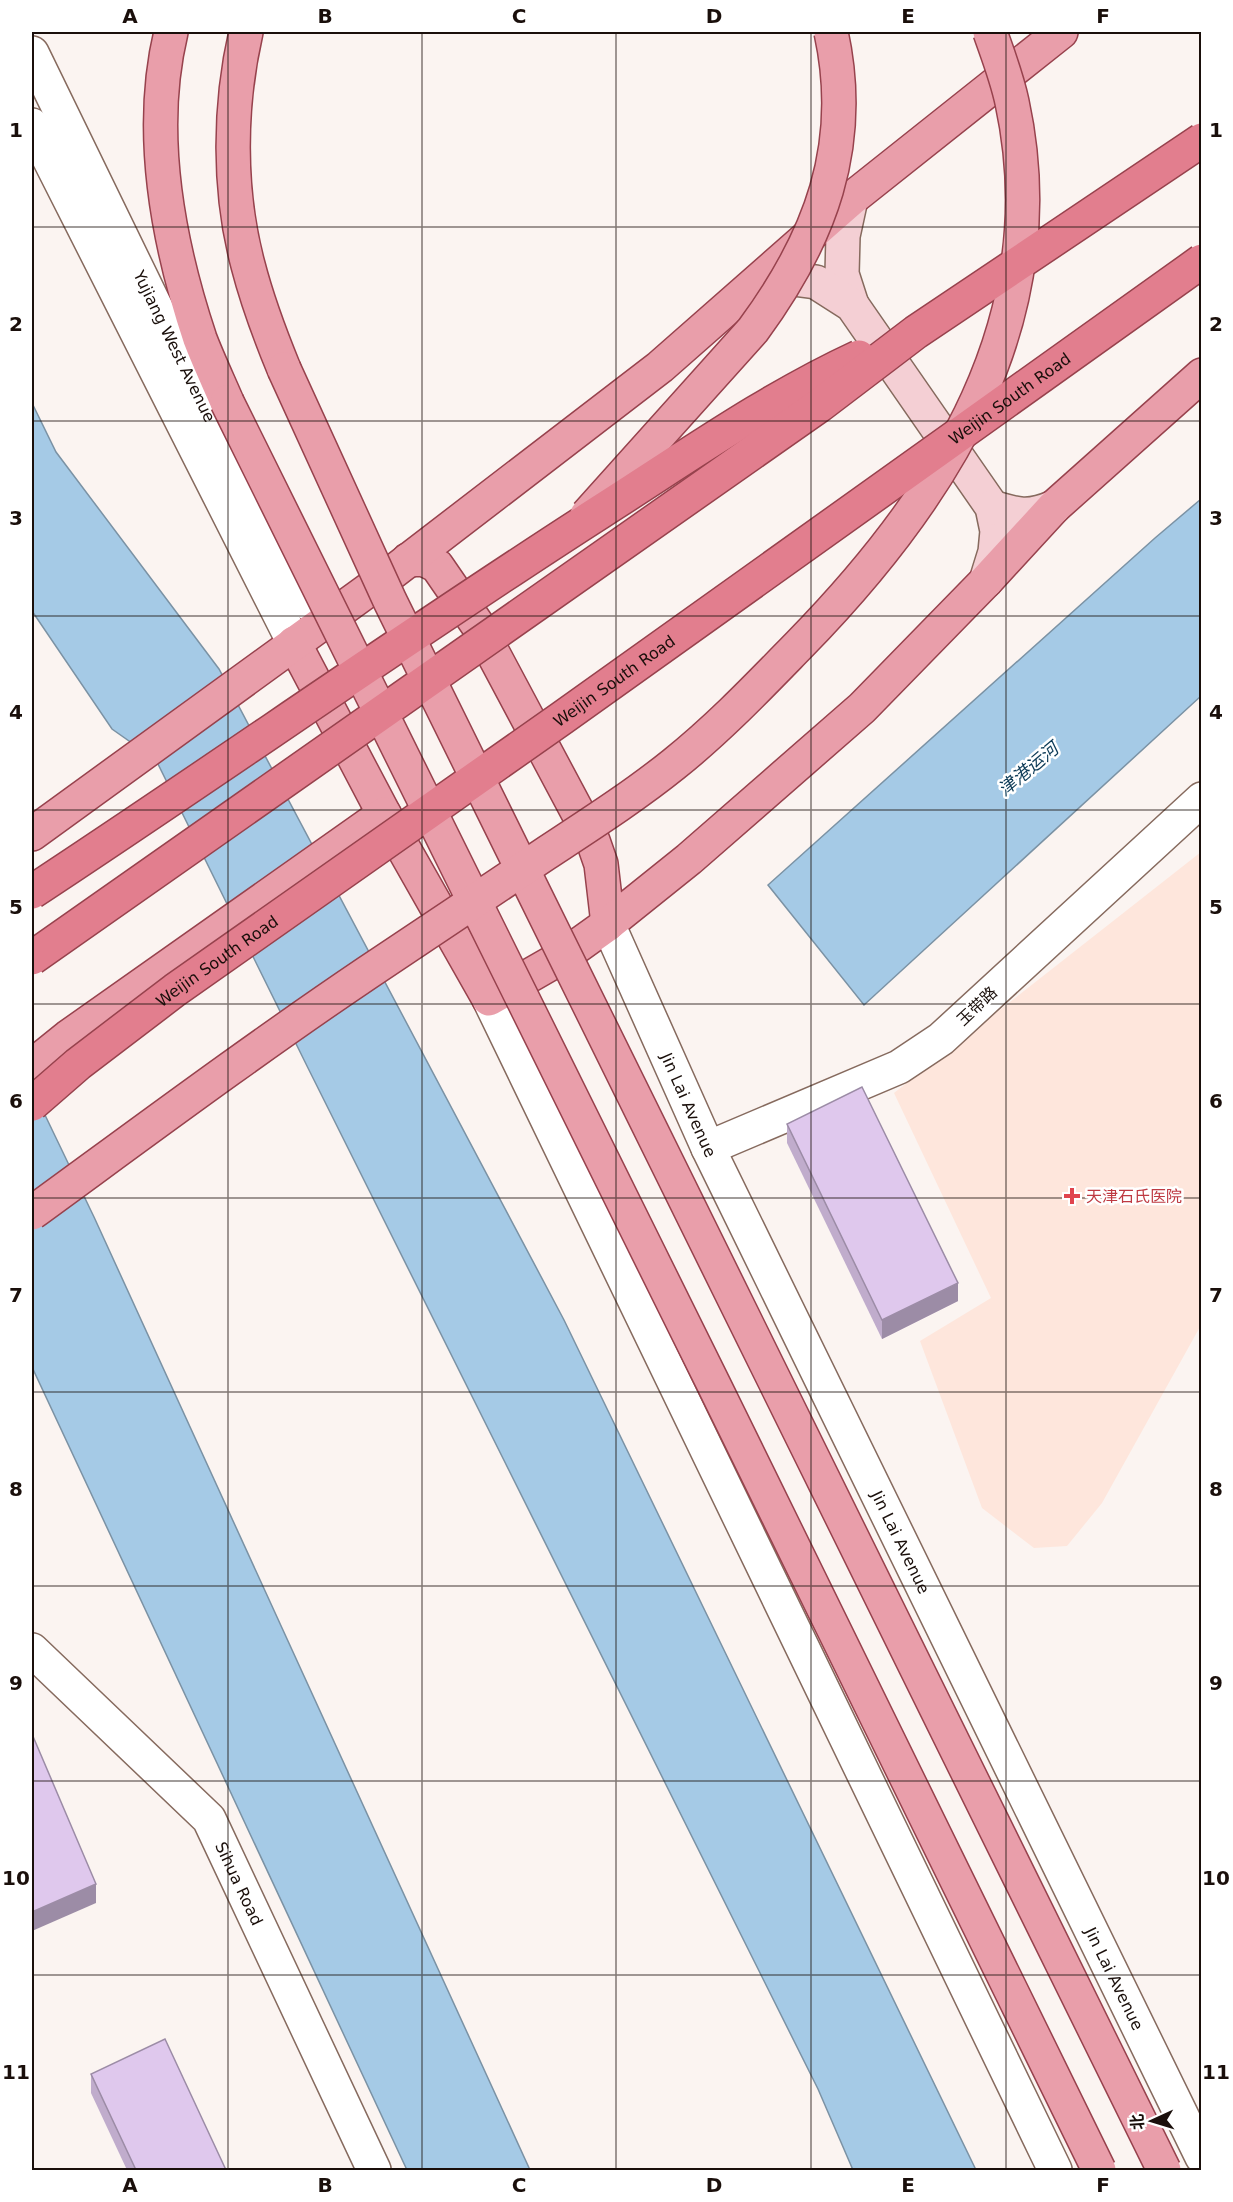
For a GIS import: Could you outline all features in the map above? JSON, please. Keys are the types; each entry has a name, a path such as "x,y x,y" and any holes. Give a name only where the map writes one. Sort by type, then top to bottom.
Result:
{"highway":[{"path":"32,958 820,405 916,332 1202,140"},
{"name":"Weijin South Road","path":"32,1104 78,1064 175,990 1202,261"},
{"path":"32,892 161,807 411,635 785,394 829,371 916,332"}],"main road":[{"path":"171,32 166,50 162,87 161,126 171,228 201,340 227,402 1099,2170"},
{"path":"246,32 238,70 234,110 237,212 247,262 261,309 284,369 416,654 1164,2170"},
{"path":"575,528 727,362 777,298 795,267 824,201 839,128 840,94 831,32"},
{"path":"32,1213 312,1010 613,809 671,767 732,714 835,608 873,564 944,465 966,427 989,374 1012,293 1022,239 1020,163 1013,107 1006,76 990,32"},
{"path":"32,834 408,561 660,367 851,199 1061,32"},
{"path":"851,199 843,236 842,274 852,305 992,507 997,531 995,552 986,581"},
{"path":"758,280 793,279 816,282 852,305"},
{"path":"294,643 384,814 489,999 562,957 608,924 689,859 862,708 986,581 1054,507 1202,375"},
{"path":"992,507 1016,515 1037,514 1054,507"},
{"path":"408,561 423,559 437,566 479,627 593,841 601,864 608,924"},
{"path":"32,1066 68,1037 384,814"}],"street":[{"name":"Yujiang West Avenue","path":"32,53 295,593 306,604 340,609"},
{"name":"Yujiang West Avenue","path":"32,124 294,643"},
{"name":"玉带路","path":"708,1148 899,1067 941,1039 1202,799"},
{"name":"Jin Lai Avenue","path":"608,924 708,1148 1202,2157"},
{"path":"489,999 1048,2168"},
{"name":"Sihua Road","path":"32,1650 208,1819 374,2170"}],"shaded area":[{"name":"天津石氏医院","path":"1201,852 1201,1325 1102,1503 1067,1546 1034,1548 982,1508 920,1341 991,1298 894,1093"}],"water":[{"path":"32,403 56,452 219,669 564,1320 976,2170 853,2170 818,2089 156,760 112,729 32,611"},
{"name":"津港运河","path":"1201,499 1201,696 864,1005 768,885"},
{"path":"32,1088 94,1217 530,2170 407,2170 32,1367"}],"building":[{"path":"862,1087 958,1283 882,1320 787,1124"},
{"path":"32,1734 96,1884 32,1912"},
{"path":"165,2039 226,2170 136,2170 91,2074"}],"place":[{"name":"天津石氏医院","path":"1072,1196"}]}
